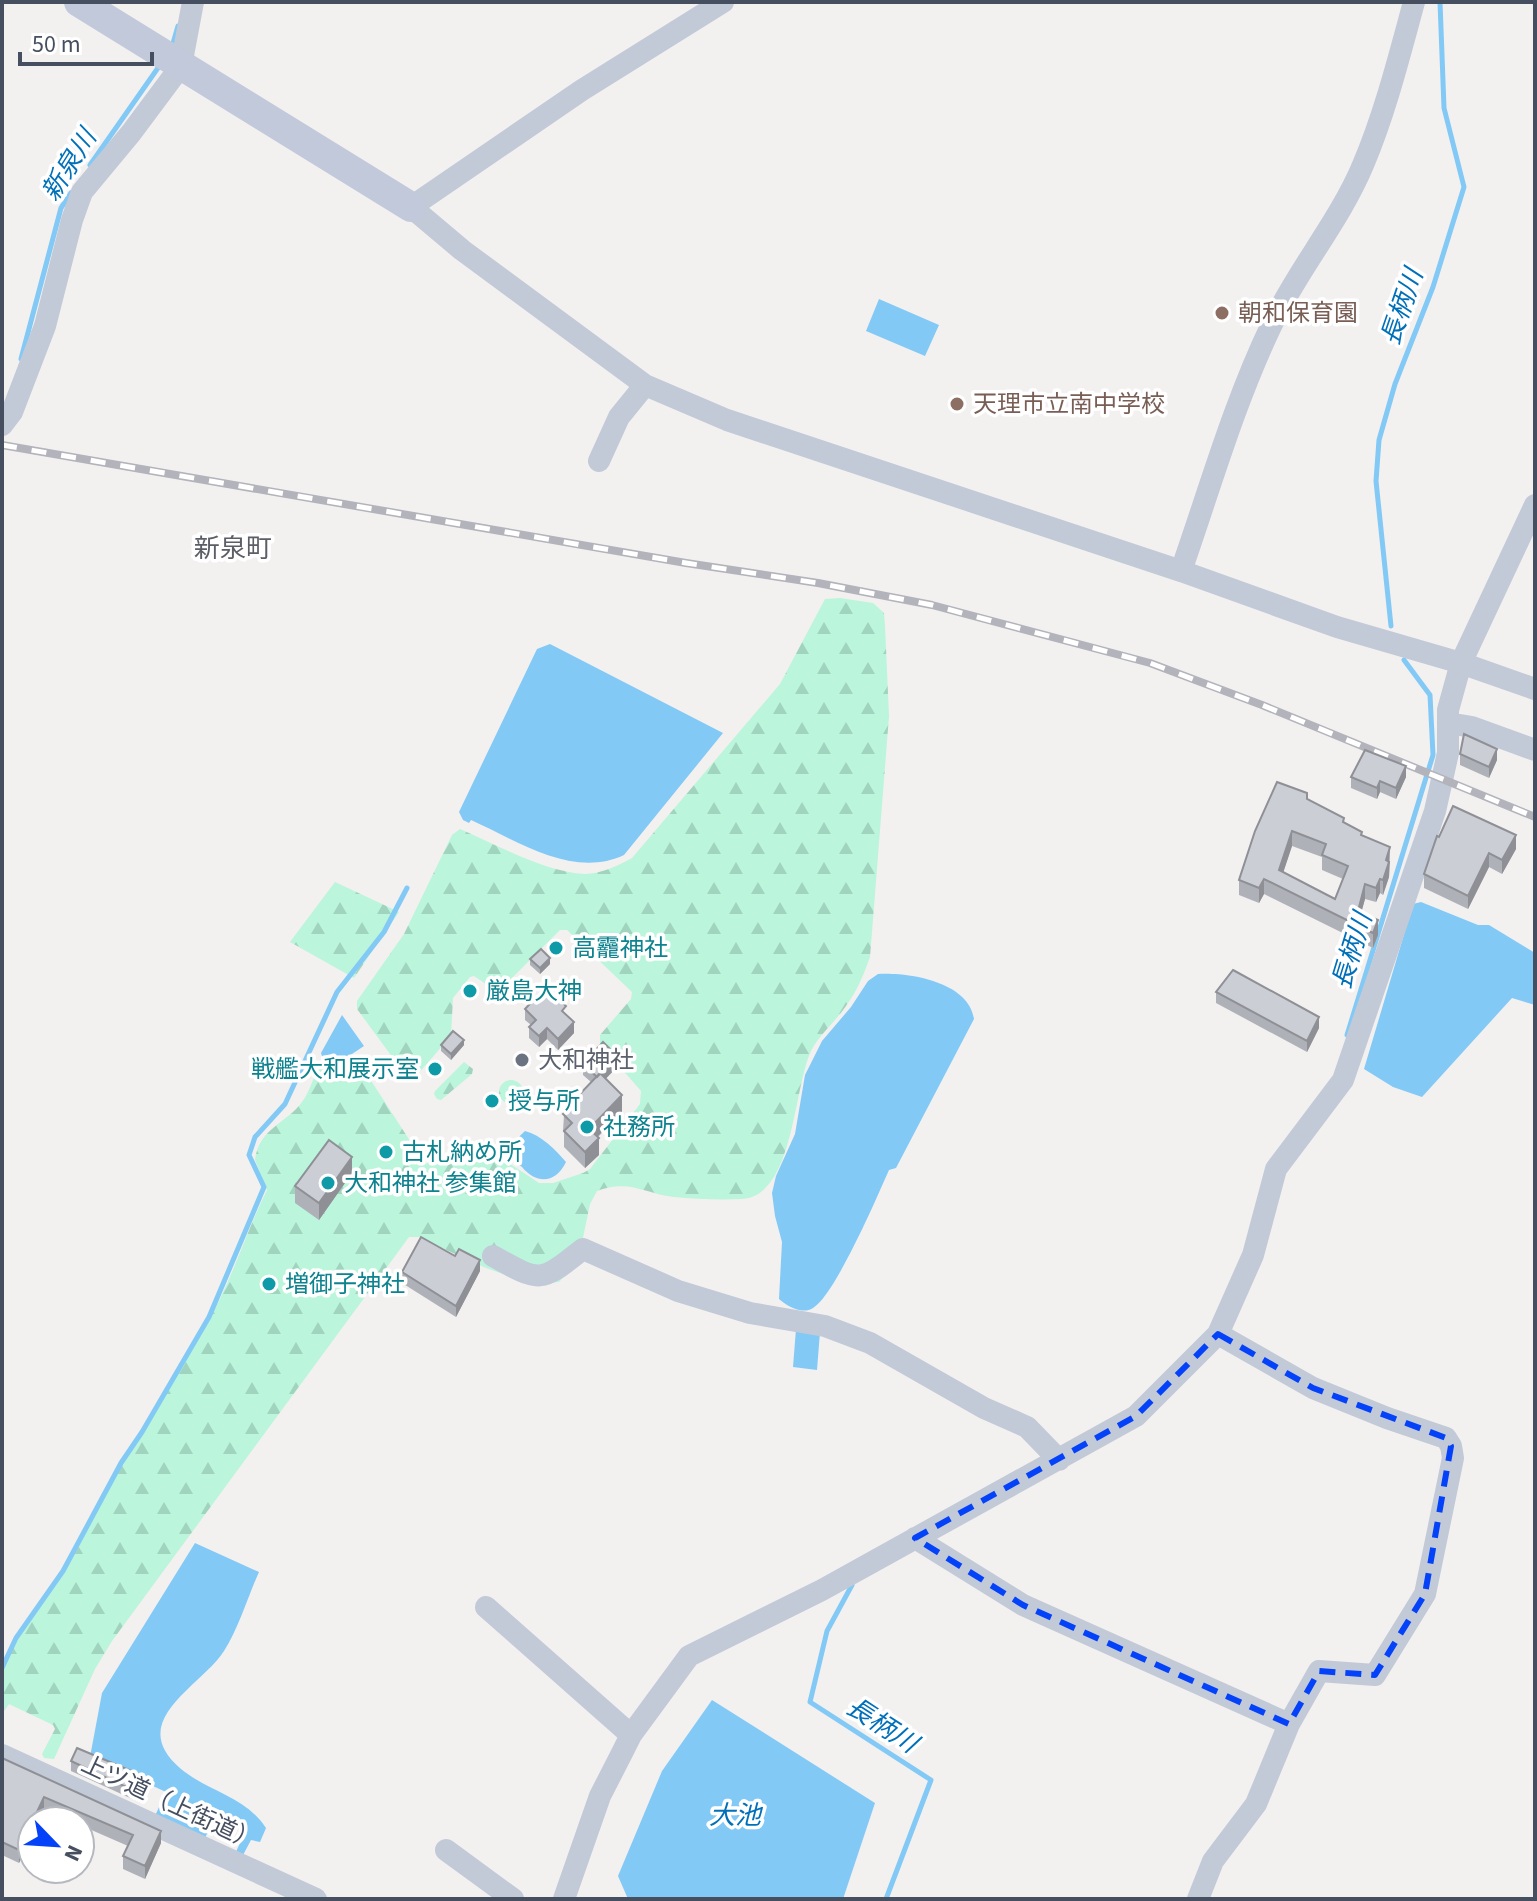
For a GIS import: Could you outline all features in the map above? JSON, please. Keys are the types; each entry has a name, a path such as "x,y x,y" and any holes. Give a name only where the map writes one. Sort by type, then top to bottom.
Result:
{"street":[{"path":"79,2 411,207 462,250 645,385 727,420 1181,571 1337,627 1461,663 1535,689"},
{"path":"2,425 12,412 45,326 82,192 131,133 170,60 193,2"},
{"path":"411,207 582,90 723,2"},
{"path":"1181,571 1235,412 1273,322 1363,167 1391,89 1414,2"},
{"path":"599,461 619,417 645,385"},
{"path":"564,1899 600,1796 631,1735 689,1656 822,1590 1136,1416 1218,1334 1253,1255 1276,1169 1343,1080 1435,811 1448,753 1448,710 1461,663 1535,505"},
{"path":"1448,723 1472,727 1535,750"},
{"path":"493,1256 527,1275 551,1274 583,1249 693,1295 750,1313 825,1326 870,1343 984,1408 1027,1427 1059,1460"},
{"path":"1198,1899 1213,1861 1256,1804 1289,1724 1319,1671 1375,1675 1425,1594 1453,1458 1446,1438 1313,1388 1218,1334"},
{"path":"915,1538 1023,1605 1289,1724"},
{"path":"486,1607 631,1735"},
{"name":"上ツ道（上街道）","path":"2,1755 316,1899"},
{"path":"446,1850 513,1899"}],"highlighted area":[{"path":"1218,1334 1313,1388 1446,1438 1451,1446 1425,1594 1375,1675 1319,1671 1289,1724 1023,1605 915,1538 1136,1416"}],"green space":[{"path":"825,599 873,603 884,613 889,716 870,957 850,1000 812,1049 790,1137 772,1180 759,1193 741,1199 674,1197 618,1186 597,1191 590,1204 578,1262 559,1282 540,1282 504,1274 419,1237 409,1237 112,1641 95,1669 54,1759 44,1758 42,1754 55,1729 53,1725 9,1704 2,1714 5,1664 19,1637 64,1573 114,1478 210,1318 267,1190 255,1160 258,1149 268,1133 302,1102 320,1068 340,1066 355,1056 425,1164 441,1159 491,1161 501,1158 539,1183 553,1183 590,1169 640,1104 641,1091 600,1044 600,1035 631,999 632,992 567,930 560,930 498,992 474,976 470,977 453,998 451,1036 417,1075 404,1073 357,1009 357,1001 404,934 452,835 460,829 521,857 585,874 616,866 632,858 780,684"},
{"path":"335,882 399,912 354,978 290,942"},
{"path":"464,1062 473,1069 472,1074 441,1100 437,1099 435,1091"},
{"path":"511,1080 519,1084 523,1092 519,1100 511,1104 503,1100 499,1092 503,1084"}],"water":[{"path":"879,299 939,325 925,356 866,331"},
{"path":"550,644 723,733 624,855 605,861 585,863 546,854 471,820 469,823 463,820 459,812 537,649"},
{"path":"1421,902 1478,925 1489,925 1535,953 1535,1005 1512,998 1422,1097 1393,1087 1364,1069 1413,904"},
{"path":"878,974 921,978 950,988 970,1006 974,1019 896,1168 889,1170 832,1285 813,1308 800,1310 779,1299 782,1242 772,1193 776,1176 795,1134 805,1075 822,1041 868,981"},
{"path":"342,1015 364,1046 340,1062 324,1062 321,1053"},
{"path":"525,1131 542,1139 566,1162 552,1178 534,1177 513,1159 512,1146"},
{"path":"796,1329 820,1332 817,1370 793,1367"},
{"path":"195,1543 259,1572 229,1643 172,1706 163,1720 160,1735 166,1752 181,1769 237,1801 266,1828 260,1842 251,1840 242,1857 235,1854 245,1832 215,1817 204,1840 154,1818 166,1792 90,1757 102,1693"},
{"name":"大池","path":"712,1700 875,1803 843,1899 628,1899 618,1876 662,1771"}],"building":[{"path":"1464,734 1497,749 1489,767 1460,754"},
{"path":"1365,750 1406,766 1396,788 1380,781 1377,788 1351,777"},
{"path":"1277,782 1307,793 1307,799 1344,818 1343,822 1362,832 1361,835 1390,847 1383,880 1380,879 1376,888 1365,884 1358,911 1378,920 1373,933 1264,879 1259,888 1239,880 1255,831","holes":["1292,831 1326,844 1322,855 1348,866 1335,899 1279,870"]},
{"path":"1453,806 1516,835 1502,860 1489,853 1468,896 1424,874 1437,836"},
{"path":"541,949 550,958 540,968 530,959"},
{"path":"1233,970 1319,1017 1307,1041 1216,992"},
{"path":"542,991 553,1002 557,998 566,1006 562,1011 574,1022 558,1039 547,1028 539,1036 529,1027 536,1020 525,1009"},
{"path":"453,1031 464,1040 451,1054 441,1045"},
{"path":"603,1042 617,1056 597,1077 583,1064"},
{"name":"社務所","path":"600,1073 622,1095 589,1129 599,1138 585,1152 564,1131 572,1123 563,1114 571,1106 565,1099 574,1089 580,1094"},
{"path":"329,1140 352,1157 319,1203 295,1186"},
{"path":"421,1237 455,1256 459,1249 480,1260 456,1306 402,1272"},
{"path":"77,1748 148,1778 141,1794 71,1761"},
{"path":"2,1758 161,1831 145,1866 123,1856 133,1835 96,1819 96,1805 63,1805 44,1797 40,1805 16,1805 16,1849 2,1842"}],"waterway":[{"name":"長柄川","path":"1391,626 1376,481 1379,440 1395,384 1433,287 1464,187 1444,108 1440,2"},
{"name":"新泉川","path":"172,47 178,26"},
{"name":"新泉川","path":"90,165 160,65"},
{"name":"新泉川","path":"21,359 61,208 71,193"},
{"name":"長柄川","path":"1347,1035 1433,755 1430,695 1404,660"},
{"path":"2,1668 16,1638 63,1571 121,1463 209,1317 264,1187 249,1155 255,1137 285,1104 337,992 384,932 407,888"},
{"name":"長柄川","path":"852,1585 827,1631 810,1702 931,1780 886,1899"}],"railway":[{"path":"2,445 932,605 1150,663 1262,705 1535,817"}],"place":[{"name":"朝和保育園","path":"1222,313"},
{"name":"天理市立南中学校","path":"957,404"},
{"name":"高龗神社","path":"556,948"},
{"name":"厳島大神","path":"470,991"},
{"name":"大和神社","path":"522,1060"},
{"name":"戦艦大和展示室","path":"435,1069"},
{"name":"授与所","path":"492,1101"},
{"name":"社務所","path":"587,1127"},
{"name":"古札納め所","path":"386,1152"},
{"name":"大和神社 参集館","path":"328,1183"},
{"name":"増御子神社","path":"269,1284"}],"district":[{"name":"新泉町","path":"233,548"}]}
